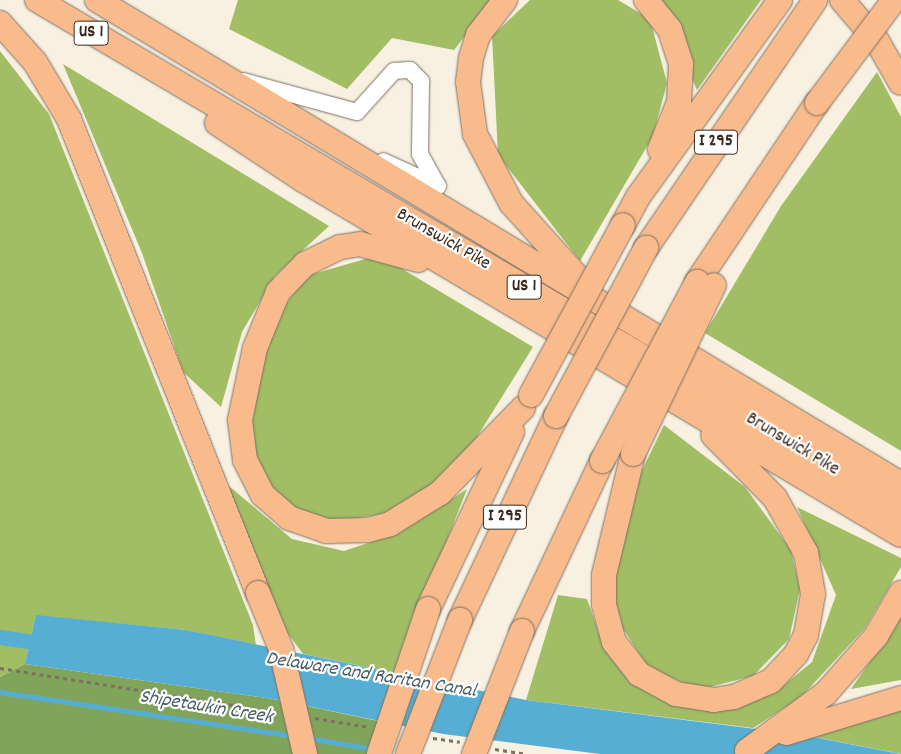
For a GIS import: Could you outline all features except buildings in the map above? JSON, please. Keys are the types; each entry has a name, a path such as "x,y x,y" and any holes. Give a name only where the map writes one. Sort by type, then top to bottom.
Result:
{"highway":[{"name":"Brunswick Pike","path":"37,0 901,510"},
{"name":"Brunswick Pike","path":"98,0 334,138 603,307 901,484"},
{"path":"504,0 478,35 471,58 468,82 475,134 484,160 511,203 603,307"},
{"path":"379,754 428,609 527,402 638,197 677,111 682,83 670,30 646,0"},
{"name":"I 295","path":"408,754 460,620 556,416 646,248 815,0"},
{"path":"842,0 877,41 901,83"},
{"path":"477,749 522,631 602,461 771,170 817,103 894,0"},
{"path":"638,197 773,9"},
{"path":"0,23 35,62 69,119 284,658 305,754"},
{"path":"146,66 191,105 252,148 683,407 901,534"},
{"path":"470,280 393,251 360,244 340,247 305,264 278,292 255,348 240,420 245,460 263,495 289,518 326,531 368,530 390,524 440,493 527,402"},
{"path":"683,407 775,498 811,572 812,614 806,635 784,669 753,691 714,700 676,694 639,674 614,642 604,605 604,575 633,454 706,283"},
{"path":"744,752 832,687 876,636 901,593"},
{"path":"744,752 832,715 901,698"}],"lane":[{"path":"228,76 357,112 394,71 410,70 421,81 420,154 438,186 334,138"}],"path":[{"path":"0,668 290,714"},
{"path":"309,717 376,728"},
{"path":"423,736 477,749 526,754"}],"green space":[{"path":"238,0 493,0 454,50 392,38 347,89 229,29"},
{"path":"530,0 618,0 650,19 667,83 653,136 580,261 498,155 492,36"},
{"path":"656,0 761,0 697,90"},
{"path":"0,51 49,114 253,625 256,646 186,630 36,616 25,664 0,677"},
{"path":"63,64 329,226 275,276 242,332 221,407 183,372 142,253"},
{"path":"877,72 901,117 901,451 705,333 781,206"},
{"path":"379,255 533,347 467,453 401,511 333,522 278,501 250,459 250,416 271,325 306,276"},
{"path":"664,425 745,487 791,550 800,589 789,639 753,676 698,690 647,666 616,618 611,560 631,493"},
{"path":"229,486 292,539 344,551 401,532 467,489 395,673 303,654 286,631 237,517"},
{"path":"797,507 901,558 901,567 865,628 801,697 753,728 526,700 558,595 587,599 603,645 630,682 669,704 721,708 773,694 812,662 836,595"},
{"path":"901,617 901,680 851,689"},
{"path":"25,664 273,699 378,721 367,754 0,754 0,677"},
{"path":"901,706 901,754 814,737"}],"water":[{"path":"36,615 186,630 526,700 803,735 900,754 600,754 443,734 273,699 25,664"}],"waterway":[{"name":"Delaware and Raritan Canal","path":"0,637 48,644"},
{"name":"Shipetaukin Creek","path":"0,692 293,736"},
{"name":"Shipetaukin Creek","path":"308,738 374,749"}]}
